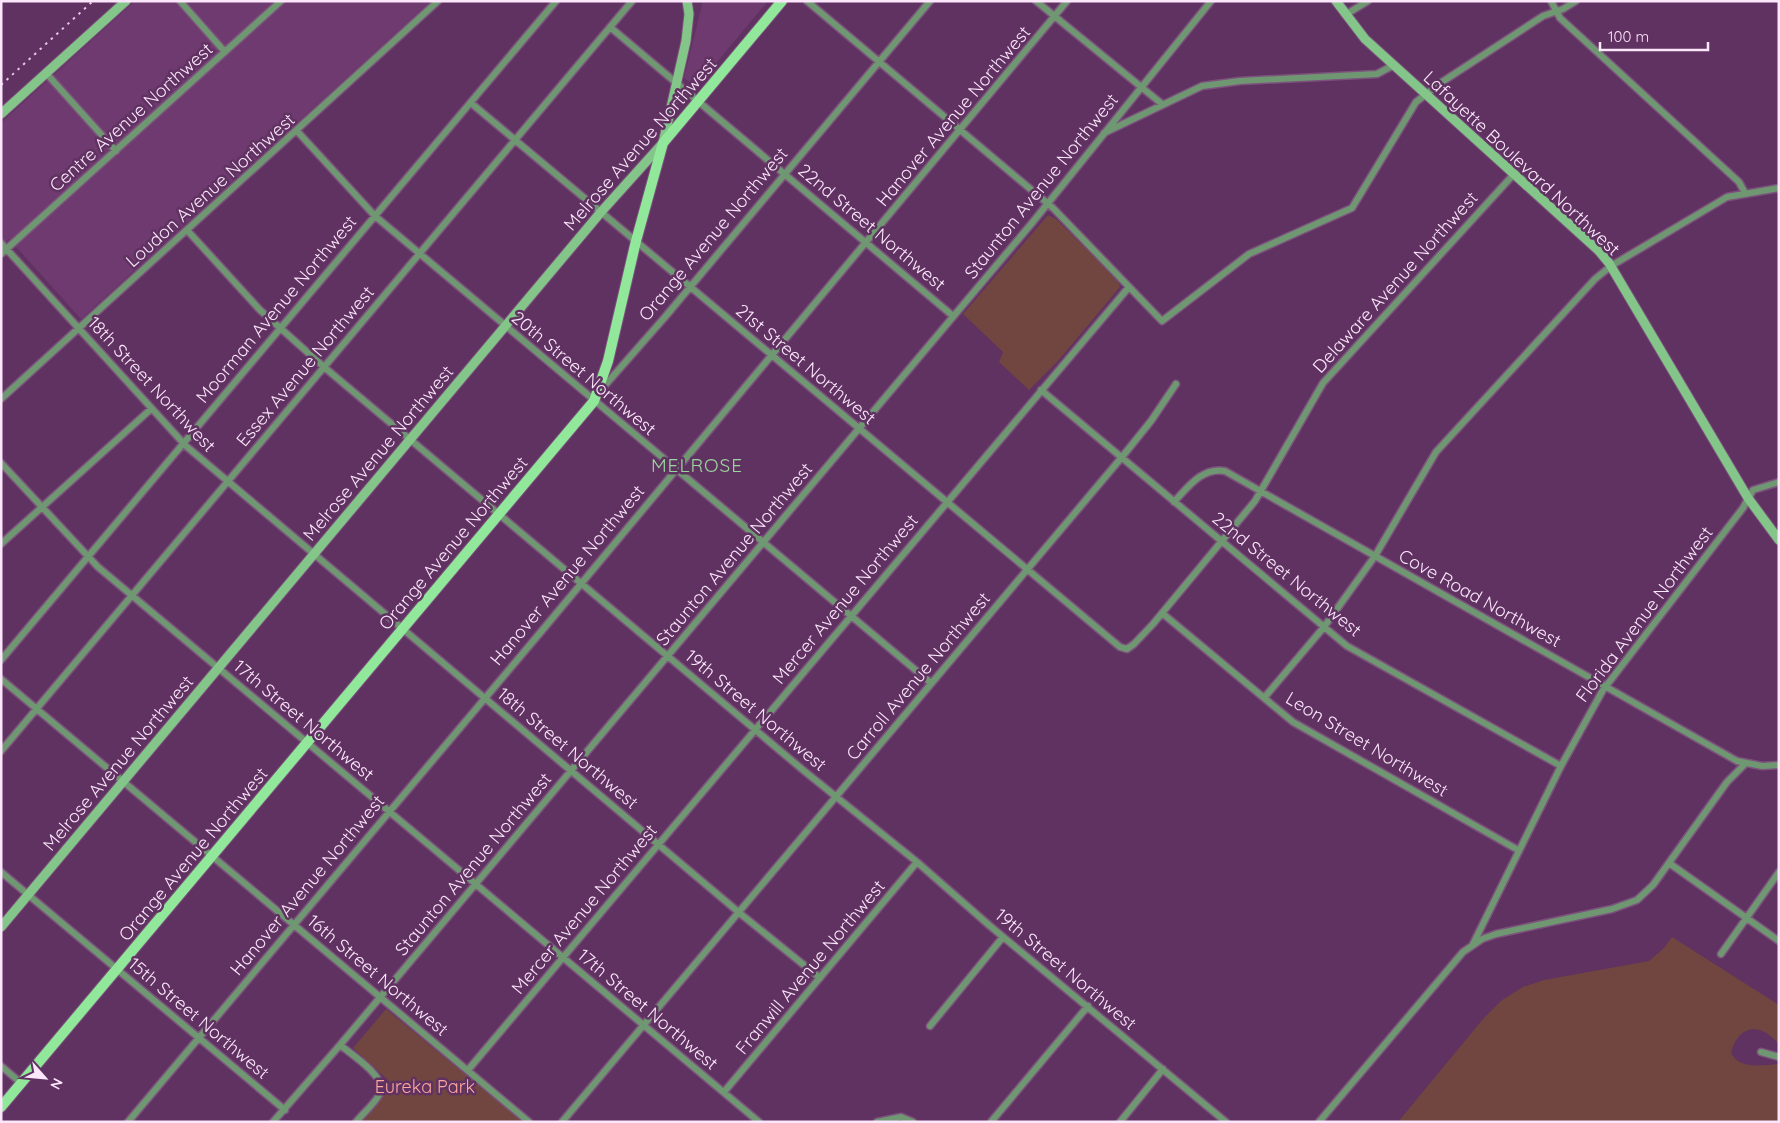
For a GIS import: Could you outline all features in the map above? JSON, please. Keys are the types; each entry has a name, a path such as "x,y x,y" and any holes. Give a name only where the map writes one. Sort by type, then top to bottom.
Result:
{"main road":[{"name":"Melrose Avenue Northwest","path":"663,144 782,1"},
{"path":"597,396 636,241 663,144"},
{"name":"Orange Avenue Northwest","path":"1,1107 597,396"}],"street":[{"path":"1,114 126,1"},
{"path":"180,1 225,52"},
{"name":"Centre Avenue Northwest","path":"1,254 281,1"},
{"name":"Loudon Avenue Northwest","path":"1,399 438,1"},
{"name":"Moorman Avenue Northwest","path":"1,660 556,1"},
{"name":"Essex Avenue Northwest","path":"1,751 632,1"},
{"path":"663,144 686,41 689,14 687,1"},
{"path":"807,1 1048,203 1162,321 1249,254 1352,208 1414,105 1425,94 1543,16 1556,12 1576,1"},
{"name":"Orange Avenue Northwest","path":"597,396 930,1"},
{"path":"1036,1 1162,104"},
{"name":"Hanover Avenue Northwest","path":"128,1122 962,130 1067,1"},
{"name":"Staunton Avenue Northwest","path":"273,1122 477,884 1048,203 1211,1"},
{"name":"Lafayette Boulevard Northwest","path":"1336,1 1365,39 1599,251 1611,266 1748,498 1779,540"},
{"path":"1345,14 1368,1"},
{"path":"1551,1 1556,12 1739,182 1745,193"},
{"name":"22nd Street Northwest","path":"610,27 677,81 698,101 953,316"},
{"path":"1103,133 1192,89 1217,83 1377,74 1383,73 1394,66"},
{"path":"46,73 116,151"},
{"name":"21st Street Northwest","path":"471,103 1122,648"},
{"name":"20th Street Northwest","path":"297,131 375,216 506,327 597,396 676,469 931,683"},
{"name":"Melrose Avenue Northwest","path":"1,927 602,212 663,144"},
{"name":"Delaware Avenue Northwest","path":"1122,648 1127,649 1134,644 1262,492 1323,384 1514,174"},
{"path":"1264,698 1324,627 1376,556 1436,452 1595,279 1611,266 1727,198 1745,193 1779,188"},
{"name":"19th Street Northwest","path":"187,230 279,328 324,367 755,729 918,862 1004,937 1226,1122"},
{"name":"18th Street Northwest","path":"1,243 183,444 820,978"},
{"name":"Mercer Avenue Northwest","path":"468,1070 1129,287"},
{"name":"Carroll Avenue Northwest","path":"562,1122 1122,457 1151,421 1176,384"},
{"name":"22nd Street Northwest","path":"1041,390 1347,646 1561,766"},
{"path":"1,544 151,408"},
{"name":"17th Street Northwest","path":"1,463 88,558 759,1122"},
{"name":"Cove Road Northwest","path":"1174,502 1194,481 1212,470 1224,471 1745,764 1762,766 1779,764"},
{"name":"Florida Avenue Northwest","path":"1473,944 1518,850 1589,713 1607,686 1748,498 1756,489 1779,482"},
{"name":"Leon Street Northwest","path":"1162,612 1294,722 1518,850"},
{"name":"16th Street Northwest","path":"1,679 213,854 529,1122"},
{"path":"1319,1122 1452,962 1473,944 1496,934 1626,905 1644,894 1669,863 1727,782 1745,764"},
{"name":"Franwill Avenue Northwest","path":"724,1092 918,862"},
{"path":"1669,863 1779,941"},
{"name":"15th Street Northwest","path":"1,872 285,1110"},
{"path":"1721,954 1779,872"},
{"path":"930,1026 1004,937"},
{"path":"991,1122 1088,1006"},
{"path":"340,1045 376,1076 381,1083 380,1092 356,1122"},
{"path":"1761,1052 1779,1057"},
{"path":"1,1066 21,1083"},
{"path":"1120,1122 1163,1069"},
{"path":"877,1122 901,1117 913,1122"}],"shaded area":[{"path":"135,1 431,1 81,319 9,239 1,246 1,123"},
{"path":"703,1 768,1 696,87 684,78"}],"green space":[{"path":"1048,215 1056,219 1118,280 1120,287 1058,361 1029,390 999,362 1003,352 963,314"},
{"path":"1672,937 1779,1005 1779,1045 1765,1032 1751,1030 1739,1036 1734,1043 1731,1053 1740,1062 1746,1064 1779,1064 1779,1122 1398,1122 1483,1019 1502,1000 1523,987 1544,980 1649,961 1664,948"},
{"name":"Eureka Park","path":"386,1009 523,1122 361,1122 390,1082 353,1048"}],"railway":[{"path":"1,85 93,1"}],"district":[{"name":"MELROSE","path":"697,465"}]}
